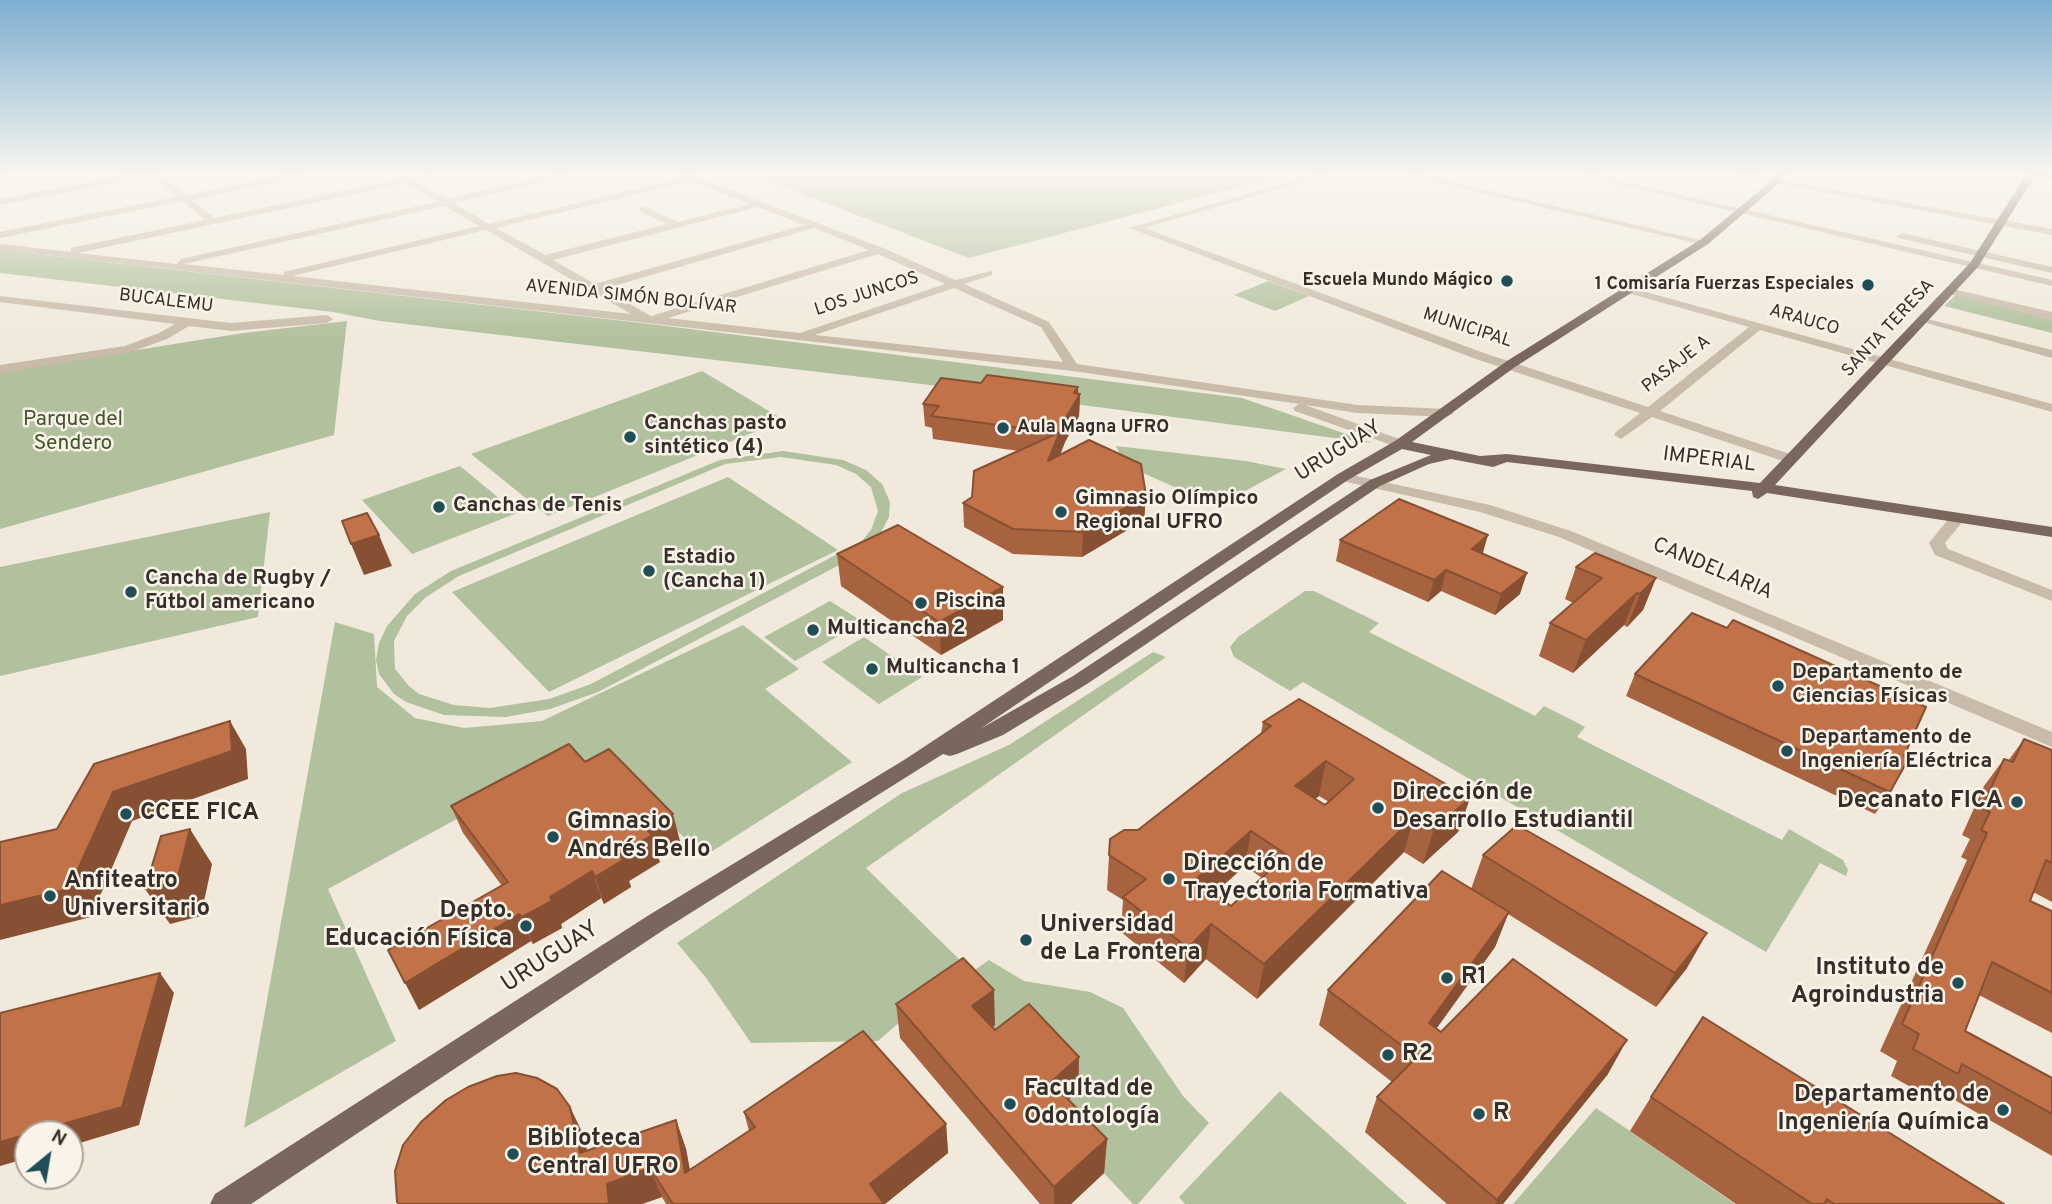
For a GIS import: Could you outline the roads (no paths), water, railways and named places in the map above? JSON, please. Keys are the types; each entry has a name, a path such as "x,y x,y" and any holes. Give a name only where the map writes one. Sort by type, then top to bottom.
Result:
{"main road":[{"name":"URUGUAY","path":"225,1204 668,915 911,765 1343,477 1405,446 1511,364 1720,229"},
{"name":"SANTA TERESA","path":"1760,493 1949,291 1977,259 1996,229"},
{"name":"IMPERIAL","path":"1405,446 1507,467 1760,493 1904,516 1929,516 2052,532"},
{"path":"1395,474 1405,462 1405,446"},
{"name":"URUGUAY","path":"911,765 996,730 1080,680 1375,483 1423,461 1448,455"}],"street":[{"path":"0,235 30,229"},
{"path":"60,253 174,229"},
{"path":"166,265 325,229"},
{"path":"275,278 479,229"},
{"path":"492,229 650,320 880,250"},
{"path":"543,259 660,229"},
{"path":"593,288 800,229"},
{"path":"826,229 880,250 1045,325 1073,367"},
{"name":"MUNICIPAL","path":"1137,229 1480,356 1511,364 1791,459"},
{"path":"1648,229 1704,242"},
{"path":"1843,229 1977,259 2052,270"},
{"name":"AVENIDA SIMÓN BOLÍVAR","path":"0,247 1073,367 1358,409 1447,413"},
{"path":"1977,259 2052,283"},
{"name":"LOS JUNCOS","path":"797,336 988,273"},
{"name":"ARAUCO","path":"1628,290 2052,408"},
{"path":"1949,291 2052,316"},
{"name":"BUCALEMU","path":"0,299 187,322 254,327 327,319"},
{"path":"1923,319 2046,352"},
{"path":"0,369 127,349 163,336 187,322"},
{"name":"PASAJE A","path":"1621,435 1758,326"},
{"path":"2025,364 2046,352"},
{"path":"0,355 48,362"},
{"name":"AVENIDA SIMÓN BOLÍVAR","path":"1257,393 1405,446"},
{"name":"CANDELARIA","path":"1343,477 1484,508 1565,534 2052,740"},
{"path":"1956,520 1937,543 1941,552 2052,596"}],"place":[{"name":"Escuela Mundo Mágico","path":"1507,281"},
{"name":"1 Comisaría Fuerzas Especiales","path":"1868,285"},
{"name":"Aula Magna UFRO","path":"1003,428"},
{"name":"Canchas pasto sintético (4)","path":"630,437"},
{"name":"Canchas de Tenis","path":"439,507"},
{"name":"Gimnasio Olímpico Regional UFRO","path":"1061,512"},
{"name":"Estadio (Cancha 1)","path":"649,571"},
{"name":"Cancha de Rugby / Fútbol americano","path":"131,592"},
{"name":"Piscina","path":"921,603"},
{"name":"Multicancha 2","path":"813,630"},
{"name":"Multicancha 1","path":"872,669"},
{"name":"Departamento de Ciencias Físicas","path":"1778,686"},
{"name":"Departamento de Ingeniería Eléctrica","path":"1787,751"},
{"name":"Decanato FICA","path":"2017,802"},
{"name":"Dirección de Desarrollo Estudiantil","path":"1378,808"},
{"name":"CCEE FICA","path":"126,814"},
{"name":"Gimnasio Andrés Bello","path":"553,837"},
{"name":"Dirección de Trayectoria Formativa","path":"1169,879"},
{"name":"Anfiteatro Universitario","path":"50,896"},
{"name":"Depto. Educación Física","path":"526,926"},
{"name":"Universidad de La Frontera","path":"1026,940"},
{"name":"R1","path":"1447,978"},
{"name":"Instituto de Agroindustria","path":"1958,983"},
{"name":"R2","path":"1388,1055"},
{"name":"Facultad de Odontología","path":"1010,1104"},
{"name":"Departamento de Ingeniería Química","path":"2003,1110"},
{"name":"R","path":"1479,1114"},
{"name":"Biblioteca Central UFRO","path":"513,1154"}],"park label":[{"name":"Parque del Sendero","path":"73,433"}]}
